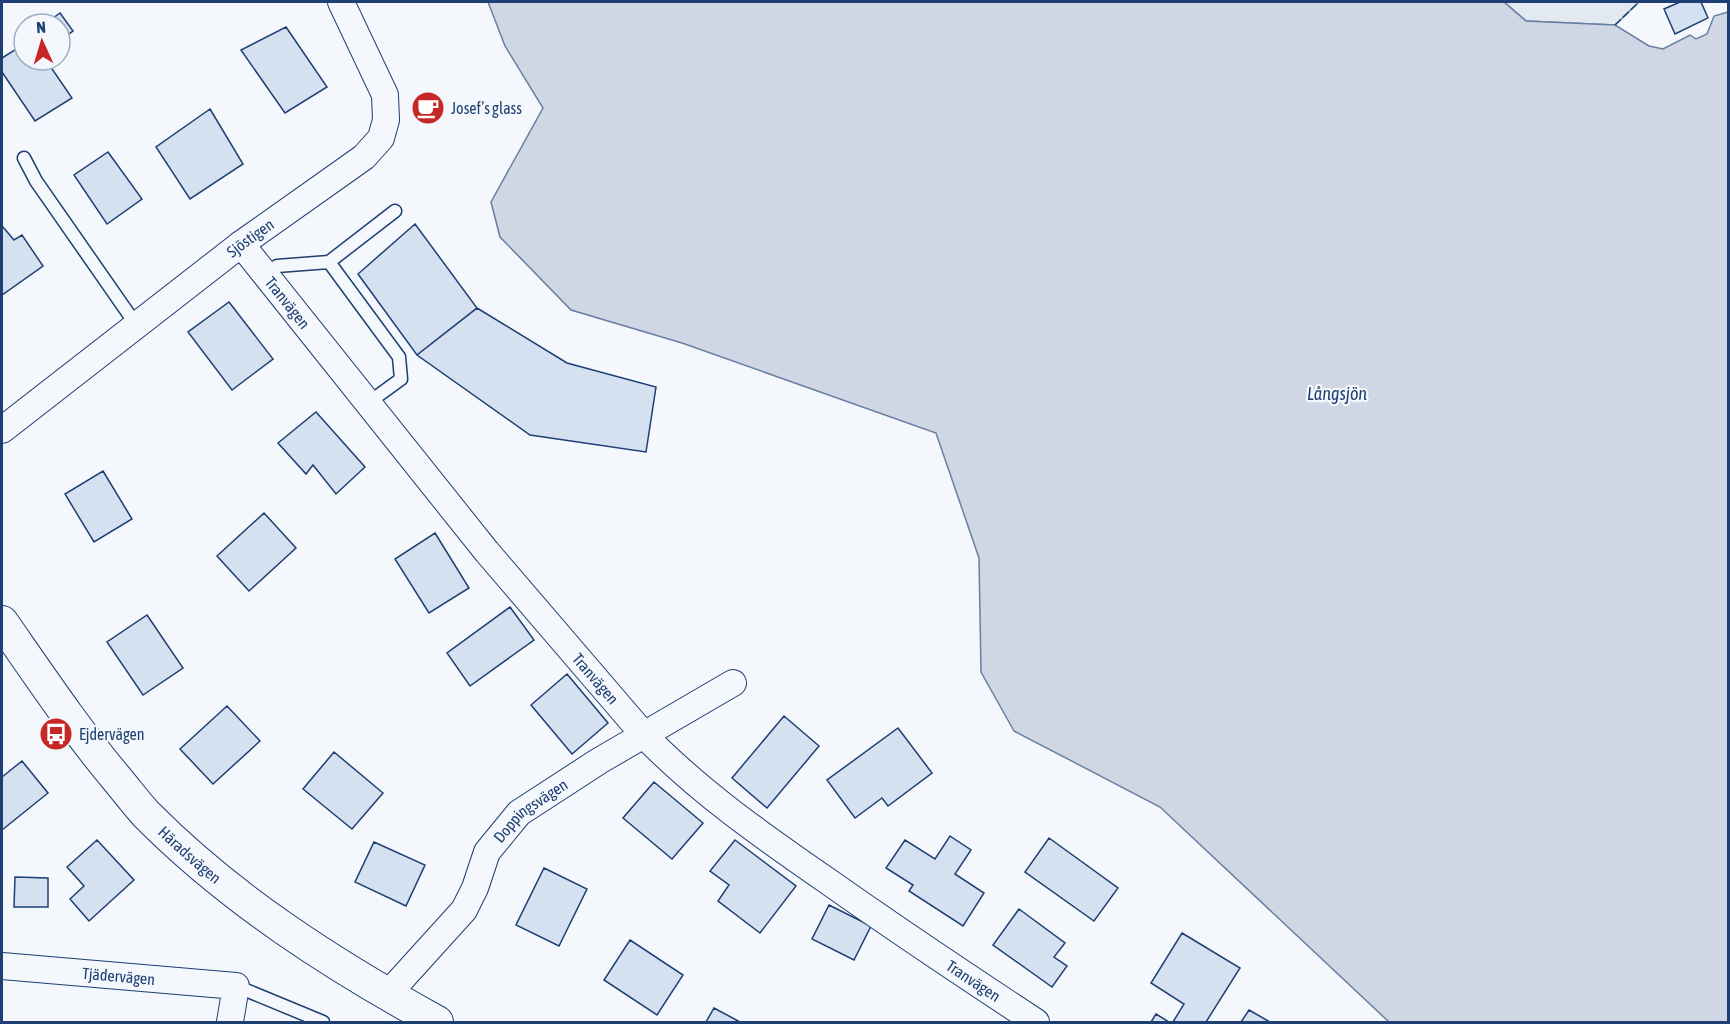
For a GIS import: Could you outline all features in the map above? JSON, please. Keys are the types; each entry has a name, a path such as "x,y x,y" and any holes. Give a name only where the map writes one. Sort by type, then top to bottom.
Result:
{"street":[{"name":"Sjöstigen","path":"2,430 241,244 364,157 381,138 386,120 385,95 341,2"},
{"name":"Tranvägen","path":"241,244 487,552 644,735 670,762 748,826 1036,1023"},
{"name":"Häradsvägen","path":"2,622 87,743 145,812 176,843 205,869 293,935 387,995 437,1023"},
{"name":"Doppingsvägen","path":"387,995 464,909 475,888 487,852 519,813 599,761 733,683"},
{"name":"Tjädervägen","path":"2,966 236,986"},
{"path":"230,1023 236,986"}],"lane":[{"path":"24,158 36,180 136,326"},
{"path":"266,275 277,266 329,262 395,211"},
{"path":"329,262 399,357 401,379 368,403"},
{"path":"236,986 323,1023"}],"shaded area":[{"path":"1504,2 1639,2 1615,25 1526,21"}],"water":[{"name":"Långsjön","path":"488,2 1504,2 1526,21 1615,25 1649,46 1663,49 1690,35 1696,39 1707,34 1714,16 1728,12 1728,1022 1389,1022 1160,807 1014,731 981,672 979,558 936,433 682,343 571,310 500,237 491,202 543,108 505,46"}],"building":[{"path":"1680,2 1701,2 1708,18 1675,34 1664,9"},
{"path":"286,27 327,87 285,113 241,50"},
{"path":"12,52 12,72 54,72 72,98 35,121 2,72 2,58"},
{"path":"210,109 243,164 190,199 156,147"},
{"path":"108,152 142,199 107,224 74,175"},
{"path":"415,224 477,308 417,355 358,274"},
{"path":"2,228 14,240 22,235 43,266 2,295"},
{"path":"229,302 273,359 232,390 188,332"},
{"path":"477,308 567,363 656,387 646,452 530,435 417,355"},
{"path":"316,412 365,467 336,494 313,465 306,474 278,443"},
{"path":"103,471 132,519 94,542 65,494"},
{"path":"264,513 296,548 249,591 217,556"},
{"path":"435,533 469,588 429,613 395,559"},
{"path":"510,607 534,640 470,686 447,653"},
{"path":"147,615 183,668 143,695 107,642"},
{"path":"567,674 608,723 572,754 531,705"},
{"path":"227,706 260,741 213,784 180,749"},
{"path":"784,716 819,746 767,808 732,778"},
{"path":"898,728 932,773 888,806 882,798 855,818 827,780"},
{"path":"334,752 383,793 352,829 303,789"},
{"path":"22,761 48,793 2,830 2,777"},
{"path":"654,782 703,823 672,859 623,818"},
{"path":"950,836 971,850 955,874 984,893 963,926 909,891 913,885 886,868 905,840 935,859"},
{"path":"1049,838 1118,888 1094,921 1025,872"},
{"path":"97,840 134,880 89,921 70,899 84,886 67,867"},
{"path":"735,840 796,886 760,933 718,901 729,885 710,871"},
{"path":"374,842 425,865 406,906 355,882"},
{"path":"544,868 587,889 559,946 516,925"},
{"path":"15,877 48,878 48,907 14,907"},
{"path":"829,905 871,926 854,960 812,939"},
{"path":"1019,909 1065,943 1054,957 1067,966 1052,987 993,945"},
{"path":"1182,933 1240,968 1206,1022 1173,1022 1184,1004 1151,983"},
{"path":"630,940 683,975 657,1015 604,980"},
{"path":"714,1008 740,1022 706,1022"},
{"path":"1249,1010 1270,1022 1241,1022"},
{"path":"1156,1014 1169,1022 1151,1022"}],"fence":[{"path":"1615,25 1639,2"}],"place":[{"name":"Josef’s glass","path":"428,108"},
{"name":"Ejdervägen","path":"56,734"}]}
